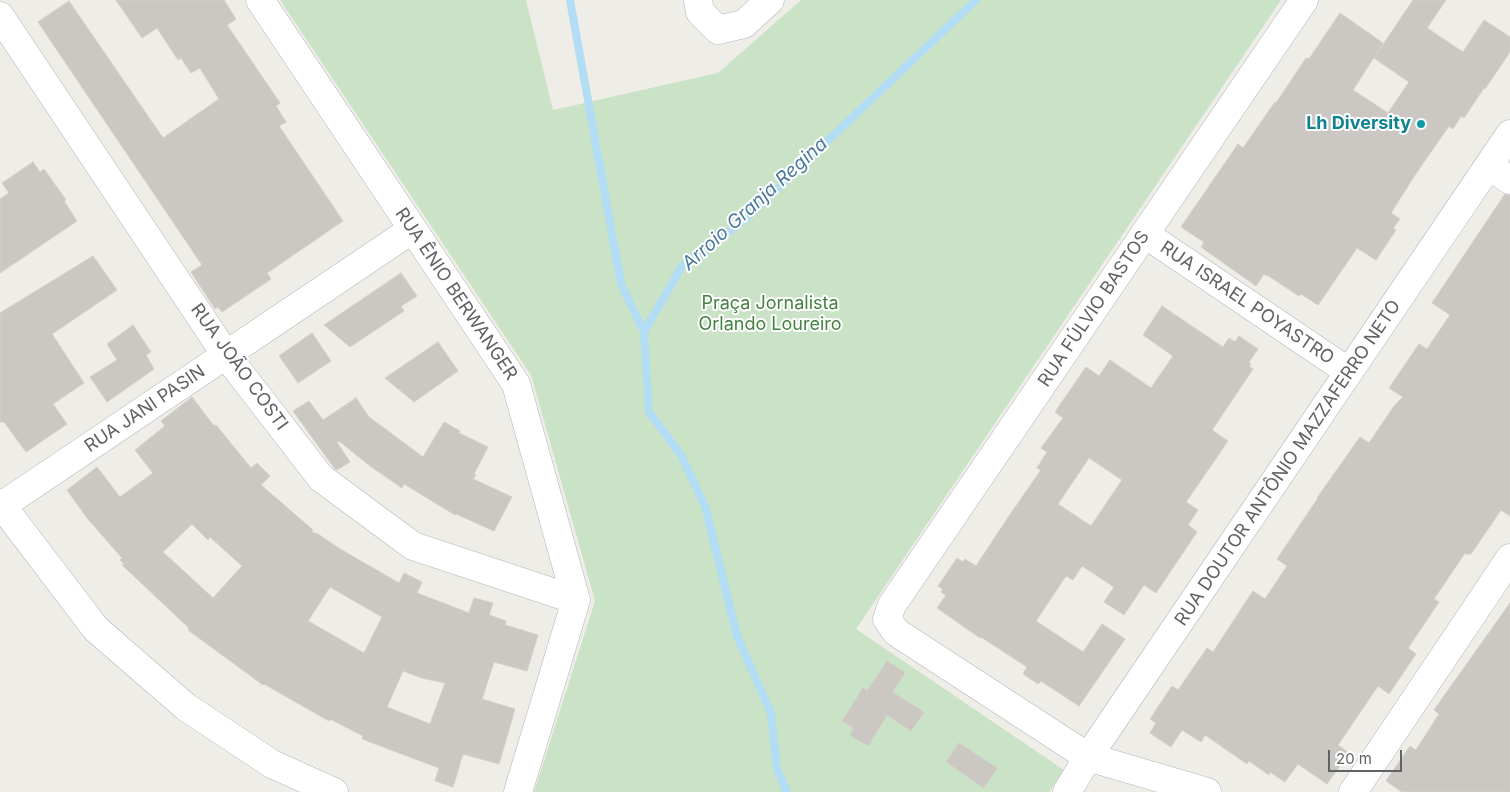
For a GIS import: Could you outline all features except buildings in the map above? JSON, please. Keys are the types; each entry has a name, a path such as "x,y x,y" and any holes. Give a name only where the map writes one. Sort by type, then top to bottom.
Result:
{"street":[{"name":"RUA ÊNIO BERWANGER","path":"260,0 516,384 576,600"},
{"path":"698,0 700,12 718,30 744,24 770,0"},
{"name":"RUA FÚLVIO BASTOS","path":"1088,757 896,632 887,619 892,606 1304,0"},
{"name":"RUA JOÃO COSTI","path":"0,16 226,355 321,478 412,546 576,600"},
{"name":"RUA DOUTOR ANTÔNIO MAZZAFERRO NETO","path":"1067,792 1088,757 1349,372 1499,173 1510,134"},
{"name":"RUA JANI PASIN","path":"1,505 413,229"},
{"name":"RUA ISRAEL POYASTRO","path":"1145,234 1349,372"},
{"path":"1,505 96,629 186,707 272,764 334,792"},
{"path":"1353,792 1510,558"},
{"path":"518,792 576,600"},
{"path":"1088,757 1207,792"}],"green space":[{"name":"Praça Jornalista Orlando Loureiro","path":"280,0 526,0 553,110 718,73 801,0 1281,0 856,629 1064,770 1049,792 534,792 595,601 531,375"}],"waterway":[{"path":"570,0 621,284 644,332"},
{"name":"Arroio Granja Regina","path":"787,792 777,769 771,713 737,636 705,506 681,455 649,412 644,332 682,266 742,222 976,0"}],"place":[{"name":"Lh Diversity","path":"1421,124"}]}
